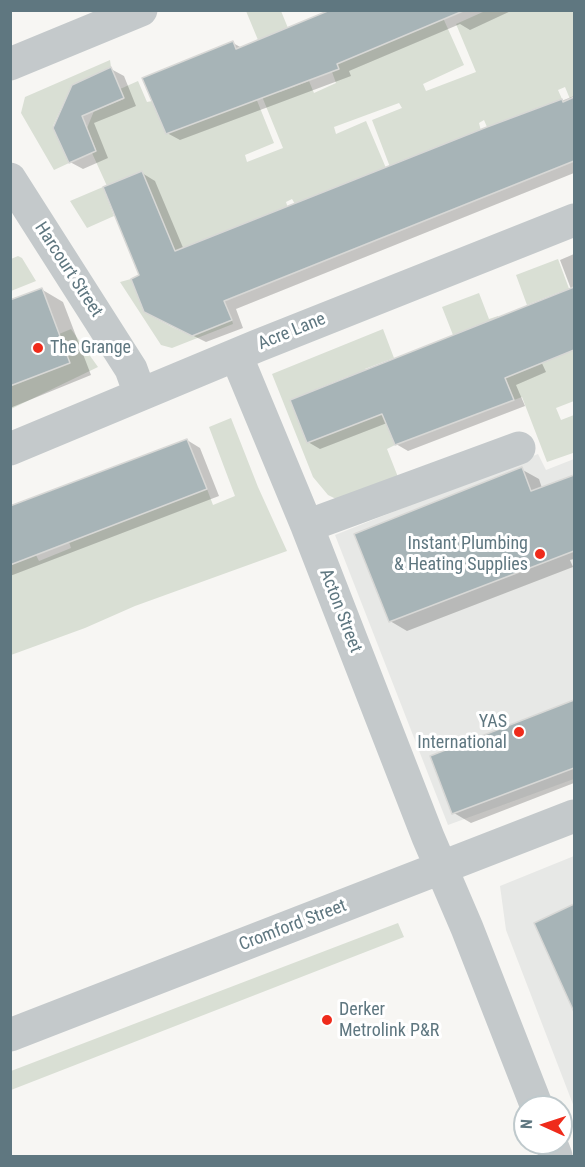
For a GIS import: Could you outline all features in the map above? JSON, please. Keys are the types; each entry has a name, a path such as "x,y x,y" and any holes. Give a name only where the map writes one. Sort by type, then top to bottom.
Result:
{"street":[{"path":"10,64 141,10"},
{"name":"Harcourt Street","path":"10,179 21,219 130,369 140,394"},
{"name":"Acre Lane","path":"10,449 236,355 574,220"},
{"name":"Acton Street","path":"236,355 307,526 532,1095"},
{"path":"307,526 519,448"},
{"name":"Cromford Street","path":"10,1035 574,816"}],"shaded area":[{"path":"246,11 281,11 288,28 258,40"},
{"path":"426,11 440,11 464,65 423,84 426,91 476,72 456,24 485,11 574,11 574,97 570,99 565,87 558,90 562,99 487,127 484,120 479,123 481,131 390,167 372,120 402,108 399,103 334,127 336,134 366,121 386,168 295,204 292,199 286,202 288,208 190,302 107,186 92,153 96,150 87,128 94,111 124,99 120,89 138,81 147,102 152,101 166,134 256,98 274,143 245,155 247,162 283,148 252,72 268,65 280,92 309,81 314,93 336,83 332,72 339,69 322,27 431,23"},
{"path":"110,60 111,67 72,85 53,126 69,163 54,170 21,113 25,97"},
{"path":"103,187 114,216 87,228 70,201"},
{"path":"18,256 22,258 36,281 11,291 11,259"},
{"path":"558,259 574,302 574,330 560,292 527,305 516,275"},
{"path":"131,279 144,312 192,336 232,320 233,324 172,348 161,345 120,282"},
{"path":"479,293 489,319 498,316 519,372 530,353 574,336 574,401 556,408 561,420 574,415 574,456 573,453 547,462 522,397 514,400 484,323 453,335 442,307"},
{"path":"71,329 98,367 11,409 11,386 70,363 59,334"},
{"path":"383,329 394,358 365,369 395,445 387,449 398,477 336,499 328,495 313,477 272,374","holes":["349,376 367,420 307,443 290,400"]},
{"path":"231,418 258,487 287,551 135,606 85,628 11,655 11,565 36,555 39,561 71,548 69,542 207,489 213,505 235,496 209,427"},
{"path":"538,454 546,470 574,459 574,779 448,825 335,535"},
{"path":"574,856 574,1107 573,1095 569,1095 506,930 500,886"},
{"path":"398,923 404,937 11,1090 11,1071"}],"building":[{"path":"330,10 463,11 337,64 339,69 166,134 142,78 233,41 236,49"},
{"path":"111,67 124,98 82,116 96,151 69,163 53,128 72,85"},
{"path":"574,97 574,161 224,301 232,320 192,336 144,312 131,279 139,275 103,187 142,171 175,251 487,127 562,99 563,102"},
{"path":"574,287 574,350 505,378 514,400 395,445 382,414 307,443 290,400"},
{"name":"The Grange","path":"42,288 70,363 10,386 10,300"},
{"path":"187,439 207,489 10,565 10,506"},
{"path":"522,467 531,491 574,475 574,551 389,622 354,534"},
{"path":"574,700 574,768 452,814 430,756"},
{"path":"574,904 574,1012 534,923"}],"place":[{"name":"The Grange","path":"38,348"},
{"name":"Instant Plumbing & Heating Supplies","path":"540,554"},
{"name":"YAS International","path":"519,732"},
{"name":"Derker Metrolink P&R","path":"327,1020"}]}
